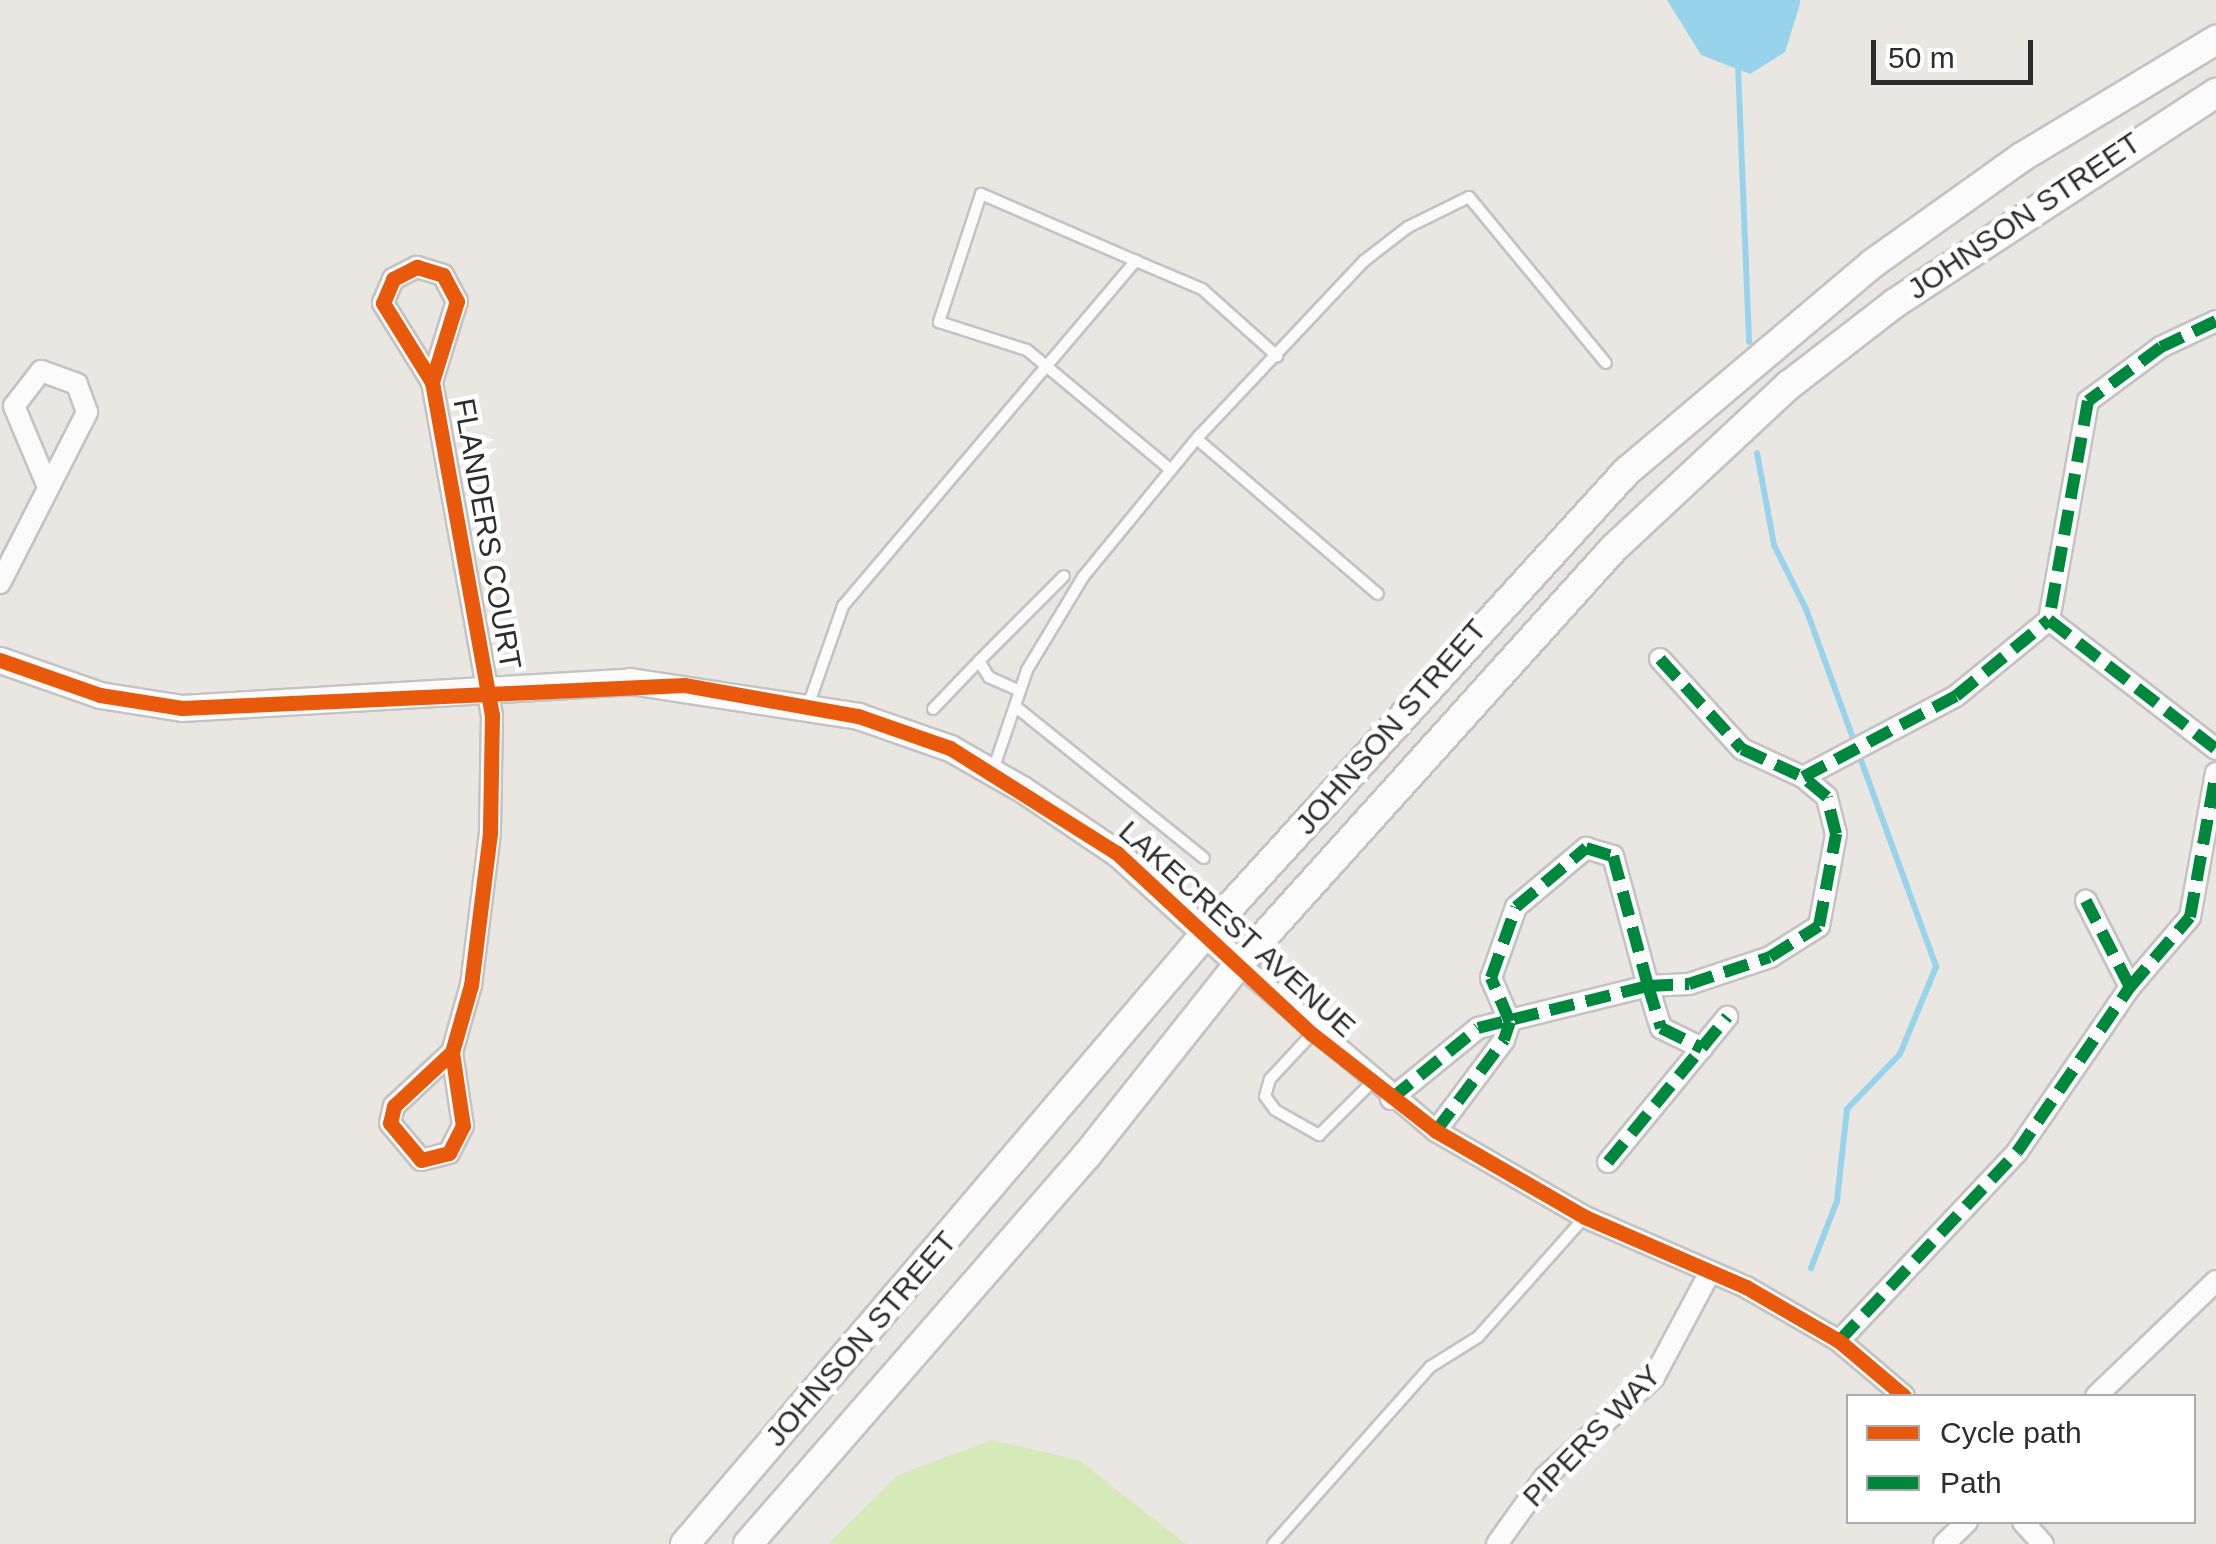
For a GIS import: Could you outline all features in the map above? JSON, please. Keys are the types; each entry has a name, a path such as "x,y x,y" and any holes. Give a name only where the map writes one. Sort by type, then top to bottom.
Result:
{"main road":[{"name":"JOHNSON STREET","path":"685,1544 1206,933 1621,477 1759,352 2022,157 2216,40"},
{"name":"JOHNSON STREET","path":"748,1544 1087,1155 1238,964 1613,549 1789,385 2067,183 2216,93"}],"street":[{"name":"FLANDERS COURT","path":"432,382 457,301 443,275 417,268 394,279 383,303 432,382 488,689 490,834 472,985 452,1052 463,1126 449,1153 421,1160 394,1136 394,1106 452,1052"},
{"path":"1804,777 1874,736 1956,696 2049,620 2088,401 2162,347 2216,321"},
{"path":"0,583 87,412 77,384 41,371 14,406 48,486"},
{"path":"2049,620 2216,749"},
{"path":"1391,1098 1478,1028 1648,986 1689,984 1770,957 1819,926 1836,834 1826,797 1804,777 1742,749 1660,659"},
{"name":"LAKECREST AVENUE","path":"0,660 100,695 182,708 630,681 808,707 950,748 1117,852 1312,1034 1436,1131 1584,1217 1710,1272 1839,1341 1902,1394"},
{"path":"1839,1341 2017,1152 2130,987 2190,917 2216,773"},
{"path":"1510,1022 1490,978 1498,943 1540,880 1586,848 1613,856 1661,1028 1702,1048"},
{"path":"2086,902 2130,987"},
{"path":"1608,1162 1727,1017"},
{"path":"1436,1131 1510,1022"},
{"name":"PIPERS WAY","path":"1498,1544 1545,1477 1654,1377 1710,1272"},
{"path":"2098,1394 2216,1282"},
{"path":"1944,1544 1965,1524"},
{"path":"2025,1524 2043,1544"}],"lane":[{"path":"1171,470 1048,365 940,322 980,194 1202,288 1278,356"},
{"path":"992,774 1020,691 1083,577 1196,439 1364,260 1469,197 1606,363"},
{"path":"808,707 843,606 1136,261"},
{"path":"1196,439 1378,594"},
{"path":"933,710 1064,576"},
{"path":"978,661 989,677 1020,691"},
{"path":"1016,708 1204,858"},
{"path":"1312,1034 1270,1079 1265,1096 1275,1110 1319,1136 1372,1083"},
{"path":"1273,1544 1430,1368 1478,1336 1584,1217"}],"green space":[{"path":"992,1440 1079,1460 1186,1544 828,1544 898,1475"}],"water":[{"path":"1667,0 1800,0 1800,4 1785,52 1750,74 1701,55"}],"waterway":[{"path":"1738,66 1749,342"},
{"path":"1757,453 1774,545 1806,609 1936,967 1900,1054 1847,1109 1837,1201 1811,1268"}],"marked path":[{"path":"2216,321 2161,347 2088,401 2049,620 2216,749"},
{"path":"1660,659 1742,749 1803,777 1956,696 2049,620"},
{"path":"2130,987 2190,917 2216,773"},
{"path":"1436,1131 1504,1040 1510,1022 1491,978 1516,907 1586,848 1613,856 1648,986 1689,984 1770,957 1819,926 1836,834 1827,797 1803,777"},
{"path":"1839,1341 2017,1152 2130,987 2086,901"},
{"path":"1391,1099 1478,1028 1648,986 1661,1028 1702,1048"},
{"path":"1608,1162 1727,1017"}],"cycle path":[{"path":"432,382 383,303 393,279 417,267 443,275 457,301 432,382 492,715 490,833 471,985 452,1052 394,1106 390,1123 421,1160 449,1153 463,1126 452,1052"},
{"path":"0,660 100,695 182,708 684,685 858,716 950,748 1117,853 1312,1034 1436,1131 1585,1217 1746,1287 1839,1341 1902,1394"}]}
